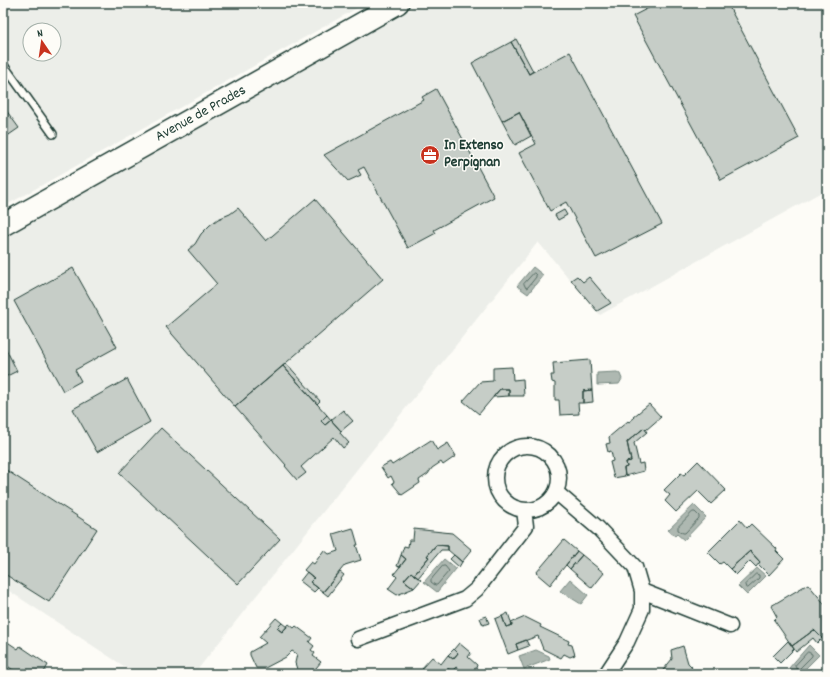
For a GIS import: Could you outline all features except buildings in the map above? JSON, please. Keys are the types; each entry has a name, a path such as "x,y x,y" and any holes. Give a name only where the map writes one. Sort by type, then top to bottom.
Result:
{"main road":[{"name":"Avenue de Prades","path":"3,225 398,3"}],"street":[{"path":"526,446 537,447 546,452 554,460 558,470 559,481 556,492 543,506 534,510 524,510 514,508 505,502 498,493 495,483 495,472 499,462 506,453 515,448 526,446"},
{"path":"556,492 598,528 635,567 642,591 642,609 627,642 606,674"},
{"path":"358,639 465,600 477,589 526,526 524,510"},
{"path":"642,591 730,626"}],"lane":[{"path":"3,64 53,134"}],"shaded area":[{"path":"3,3 366,3 3,207"},
{"path":"422,3 827,3 827,189 600,315 538,242 194,674 136,674 3,587 3,238"}],"water":[{"path":"533,267 543,275 528,294 517,286"},
{"path":"617,372 620,374 622,379 619,384 597,385 597,373"},
{"path":"694,505 706,517 684,540 677,534 675,536 668,530"},
{"path":"444,559 456,569 437,592 424,582"},
{"path":"757,568 766,576 747,595 738,586"},
{"path":"570,579 588,595 581,604 560,591"},
{"path":"809,645 819,655 800,674 796,674 789,668"},
{"path":"536,650 549,656 550,659 524,669 519,656"}],"place":[{"name":"In Extenso Perpignan","path":"430,155"}]}
